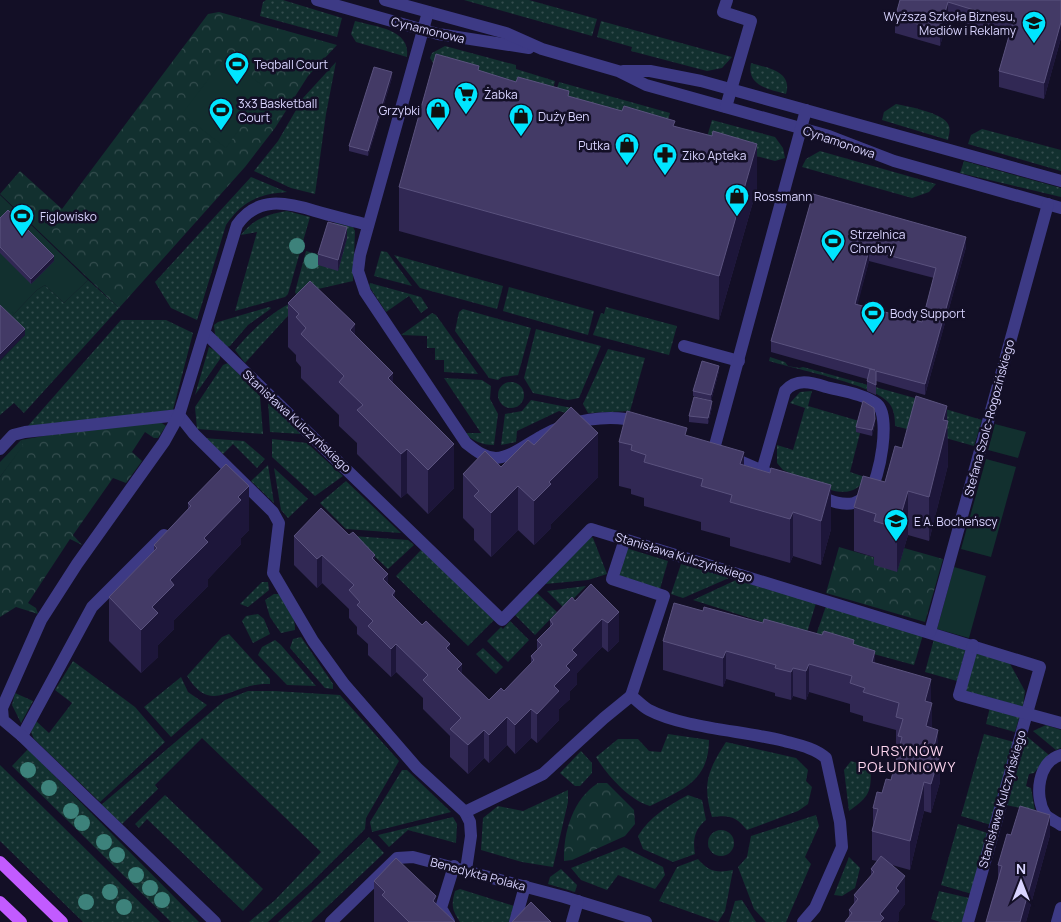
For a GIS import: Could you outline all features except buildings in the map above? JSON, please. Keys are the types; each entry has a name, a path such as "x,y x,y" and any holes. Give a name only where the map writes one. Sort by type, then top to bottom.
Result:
{"main road":[{"path":"0,862 62,922"},
{"path":"0,902 21,922"}],"street":[{"name":"Cynamonowa","path":"317,0 423,30 492,44 542,49"},
{"name":"Cynamonowa","path":"385,0 506,33 542,49 618,71 646,85 829,136 894,161 1061,208"},
{"path":"726,107 751,21 723,12 727,0"},
{"path":"428,12 368,225 358,271 364,292 461,436 479,453 487,457 502,457 552,431 595,419 632,419 656,426"},
{"name":"Cynamonowa","path":"618,71 650,72 731,88 1061,181"},
{"path":"788,483 708,447 739,361 740,347 806,110"},
{"path":"215,922 22,736 3,720 2,708 41,620 77,564 164,442 179,415 237,224 251,210 276,202 294,204 368,225"},
{"name":"Stefana Szolc-Rogozińskiego","path":"930,632 1048,204"},
{"name":"Stanisława Kulczyńskiego","path":"205,333 502,620 591,529 974,645 1040,667 968,922"},
{"path":"684,346 739,361"},
{"path":"762,471 784,391 790,385 799,382 812,382 876,404 883,414 885,426 874,482 870,491 854,502 843,504 806,490"},
{"path":"0,449 13,435 25,432 179,415"},
{"path":"179,415 228,474 272,512 279,523 273,573 313,641 344,684 417,768 464,812 470,822 471,836 460,868 441,908 449,922"},
{"path":"22,736 92,607 174,526"},
{"path":"464,812 544,774 604,718 631,696 664,596 612,579 625,540"},
{"path":"974,645 959,695 1061,723"},
{"path":"631,696 649,710 670,718 760,734 819,751 826,758 840,822 842,847 815,908 803,922"},
{"path":"1061,755 1050,762 1045,769 1039,788 1040,804 1046,816 1061,825"},
{"name":"Benedykta Polaka","path":"331,922 397,858 413,856 578,901 646,922"},
{"path":"515,922 525,886"},
{"path":"572,922 578,901"},
{"path":"1057,922 1061,908"}],"green space":[{"path":"266,0 283,0 342,18 337,37 260,16 263,2"},
{"path":"464,0 529,0 597,19 592,36"},
{"path":"219,12 337,45 308,76 275,128 245,167 119,308 0,194 20,171 62,209 208,14"},
{"path":"355,21 382,28 398,35 404,40 407,48 407,57 356,42 351,34"},
{"path":"601,21 732,57 722,68 707,71 631,51 632,47 597,37"},
{"path":"445,46 516,65 516,69 555,81 552,94 435,66 430,58 432,53"},
{"path":"225,57 267,89 226,148 182,114"},
{"path":"336,62 326,114 315,194 291,188 254,171 278,141 303,98"},
{"path":"751,63 771,69 782,75 786,80 786,94 766,88 755,82 750,71"},
{"path":"559,82 670,113 665,130 555,95"},
{"path":"896,104 924,111 945,120 949,128 948,140 882,120 884,112"},
{"path":"712,120 775,137 783,148 785,158 775,161 756,156 757,151 707,137"},
{"path":"982,129 1061,150 1061,171 968,144 971,135"},
{"path":"820,151 936,184 929,192 912,198 802,167 806,159"},
{"path":"964,161 1061,188 1061,197 960,173"},
{"path":"251,177 287,192 252,200 238,210 226,225 197,320 171,308 155,282"},
{"name":"Figlowisko","path":"0,195 88,280 64,303 45,285 37,290 9,319 25,335 0,360"},
{"path":"287,211 310,217 288,294 285,297 235,311 257,232 241,235 261,218"},
{"path":"336,223 353,227 355,231 353,281 296,294 306,251 321,255 330,226"},
{"path":"381,251 387,252 412,286 374,276"},
{"path":"394,255 503,286 497,309 420,288"},
{"path":"88,280 119,308 24,413 14,403 0,415 0,361 25,335 9,319 37,290 45,285 64,303"},
{"path":"370,283 421,297 428,308 421,313 409,296 386,312 369,286"},
{"path":"509,287 594,311 588,335 503,311"},
{"path":"306,296 245,363 235,350 242,342 276,312"},
{"path":"606,307 677,326 669,355 593,335 601,313 604,314"},
{"path":"271,308 248,325 230,346 226,347 215,335 214,325 218,322"},
{"path":"463,309 531,328 518,375 502,377 498,380 489,378 455,331 459,312"},
{"path":"432,313 436,315 478,374 444,372 444,360 435,360 435,348 427,348 427,336 401,335"},
{"path":"121,320 166,320 193,333 173,410 27,427"},
{"path":"536,329 601,346 579,398 568,400 533,393 524,378"},
{"path":"209,347 220,354 220,359 195,395"},
{"path":"608,349 645,358 630,411 588,413 583,404"},
{"path":"770,357 785,362 788,366 803,367 922,400 915,431 895,426 893,409 887,401 878,395 849,383 769,361"},
{"path":"228,363 260,396 263,434 197,429 195,407 223,365"},
{"path":"444,378 482,380 491,386 490,399 498,414 494,445 478,442 464,433 481,433"},
{"path":"511,382 520,386 524,395 520,404 511,408 502,404 498,395 502,386"},
{"path":"812,391 808,406 859,421 856,432 860,433 850,472 865,477 859,487 850,491 839,492 816,485 783,470 777,463 777,445 793,450 805,408 790,403 800,392"},
{"path":"531,400 572,408 566,413 559,411 517,431 516,442 501,445 505,414 522,411"},
{"path":"268,402 302,434 270,432"},
{"path":"932,405 982,420 974,446 924,432"},
{"path":"159,421 166,426 158,438 154,438 145,432 132,452 142,461 126,483 113,478 73,535 82,545 70,539 28,603 36,608 38,614 16,607 0,617 0,477 22,446 21,440 66,432"},
{"path":"995,424 1026,432 1018,458 988,450"},
{"path":"203,438 244,441 265,459 257,468 233,444 223,454"},
{"path":"272,439 307,443 343,476 315,496 272,457"},
{"path":"21,440 23,446 0,477 0,462"},
{"path":"986,459 1016,467 991,557 961,549"},
{"path":"268,465 274,503 251,481"},
{"path":"274,468 308,499 288,518 281,510"},
{"path":"346,481 401,533 346,529 320,503"},
{"path":"353,536 408,540 414,545 388,569"},
{"path":"589,536 593,538 607,574 588,580 545,584"},
{"path":"839,547 876,558 904,548 943,559 925,622 826,593"},
{"path":"626,548 668,561 660,589 617,576"},
{"path":"422,549 494,620 468,646 396,576"},
{"path":"681,564 729,578 683,598 671,594"},
{"path":"954,567 986,576 969,638 937,629"},
{"path":"736,580 816,603 806,636 693,600"},
{"path":"262,582 268,582 269,590 248,607 240,604"},
{"path":"586,586 564,608 547,591"},
{"path":"537,593 557,612 535,635 515,615"},
{"path":"274,594 280,594 285,602 293,616 295,630 281,633 270,617 265,600"},
{"path":"826,606 923,635 914,665 815,638"},
{"path":"258,614 264,619 270,634 253,643 242,621 246,616"},
{"path":"510,621 529,640 508,662 487,641"},
{"path":"229,634 270,679 270,684 257,685 224,695 214,696 205,694 196,688 187,676 222,637"},
{"path":"301,637 333,684 333,689 325,688 290,648 293,639"},
{"path":"934,639 966,648 957,681 925,672"},
{"path":"275,640 316,686 287,685 258,655 262,647"},
{"path":"483,648 503,667 496,674 476,654"},
{"path":"976,652 1009,662 1025,691 1023,707 965,691"},
{"path":"73,661 135,707 165,742 100,802 34,739 31,732 36,721 49,733 72,703 55,690"},
{"path":"181,677 188,692 207,705 171,737 144,707"},
{"path":"248,691 340,695 399,761 366,818 365,829 311,883 268,922 249,922 275,900 321,852 202,738 155,785 158,789 122,824 101,805 225,700"},
{"path":"15,693 33,701 21,723 12,705"},
{"path":"990,707 1020,715 1015,732 986,724"},
{"path":"1046,725 1061,730 1061,748 1056,750 1033,731"},
{"path":"668,734 709,740 708,754 699,775 692,782 673,795 650,806 634,798 619,786 596,757 618,739 638,739 649,751 661,752"},
{"path":"984,734 1014,742 991,825 961,816"},
{"path":"1024,734 1049,755 1034,773 1029,774 1026,786 1031,788 1035,811 1006,805"},
{"path":"726,742 796,758 808,770 806,781 812,787 808,804 798,811 747,830 736,819 723,816 712,817 707,795 708,778"},
{"path":"28,749 199,922 171,922 12,766"},
{"path":"581,751 592,763 592,773 580,786 575,786 560,773"},
{"path":"851,761 871,767 871,775 868,793 849,811 844,770"},
{"path":"0,765 160,922 83,922 0,841"},
{"path":"402,770 407,770 451,812 372,832 370,822"},
{"path":"598,783 607,783 634,810 635,824 625,836 572,860 564,861 565,839 571,817 582,798"},
{"path":"568,790 568,802 553,867 522,862 481,850 483,818 498,806 523,811"},
{"path":"165,795 263,889 243,911 147,819 139,828 135,824"},
{"path":"688,795 702,800 706,820 699,827 695,835 695,854 673,862 643,849 638,836 648,823 660,812"},
{"path":"816,815 819,826 805,857 811,864 786,922 766,922 754,909 738,867 747,857 751,836"},
{"path":"453,817 457,824 456,843 408,830 389,847 378,835"},
{"path":"958,824 988,833 972,894 941,885"},
{"path":"721,830 730,834 734,843 730,852 721,856 712,852 708,843 712,834"},
{"path":"369,837 384,853 311,922 278,922"},
{"path":"624,847 663,867 665,875 655,889 618,875 607,890 581,880 571,868"},
{"path":"849,857 860,868 855,888 842,896 834,895"},
{"path":"698,859 710,869 733,870 725,911 718,922 659,901 677,867"},
{"path":"561,869 577,885 575,892 548,884 550,877"},
{"path":"460,889 514,906 509,922 460,922 454,911 453,900 455,891"},
{"path":"939,891 969,898 962,922 940,922 931,919"},
{"path":"742,900 756,922 729,922 735,901"}],"place":[{"name":"Wyższa Szkoła Biznesu, Mediów i Reklamy","path":"1034,44"},
{"name":"Teqball Court","path":"237,85"},
{"name":"Żabka","path":"466,115"},
{"name":"3x3 Basketball Court","path":"221,131"},
{"name":"Grzybki","path":"438,131"},
{"name":"Duży Ben","path":"521,137"},
{"name":"Putka","path":"627,166"},
{"name":"Ziko Apteka","path":"665,176"},
{"name":"Rossmann","path":"737,217"},
{"name":"Figlowisko","path":"22,237"},
{"name":"Strzelnica Chrobry","path":"833,262"},
{"name":"Body Support","path":"873,334"},
{"name":"E A. Bocheńscy","path":"896,542"}],"district":[{"name":"URSYNÓW POŁUDNIOWY","path":"907,758"}]}
